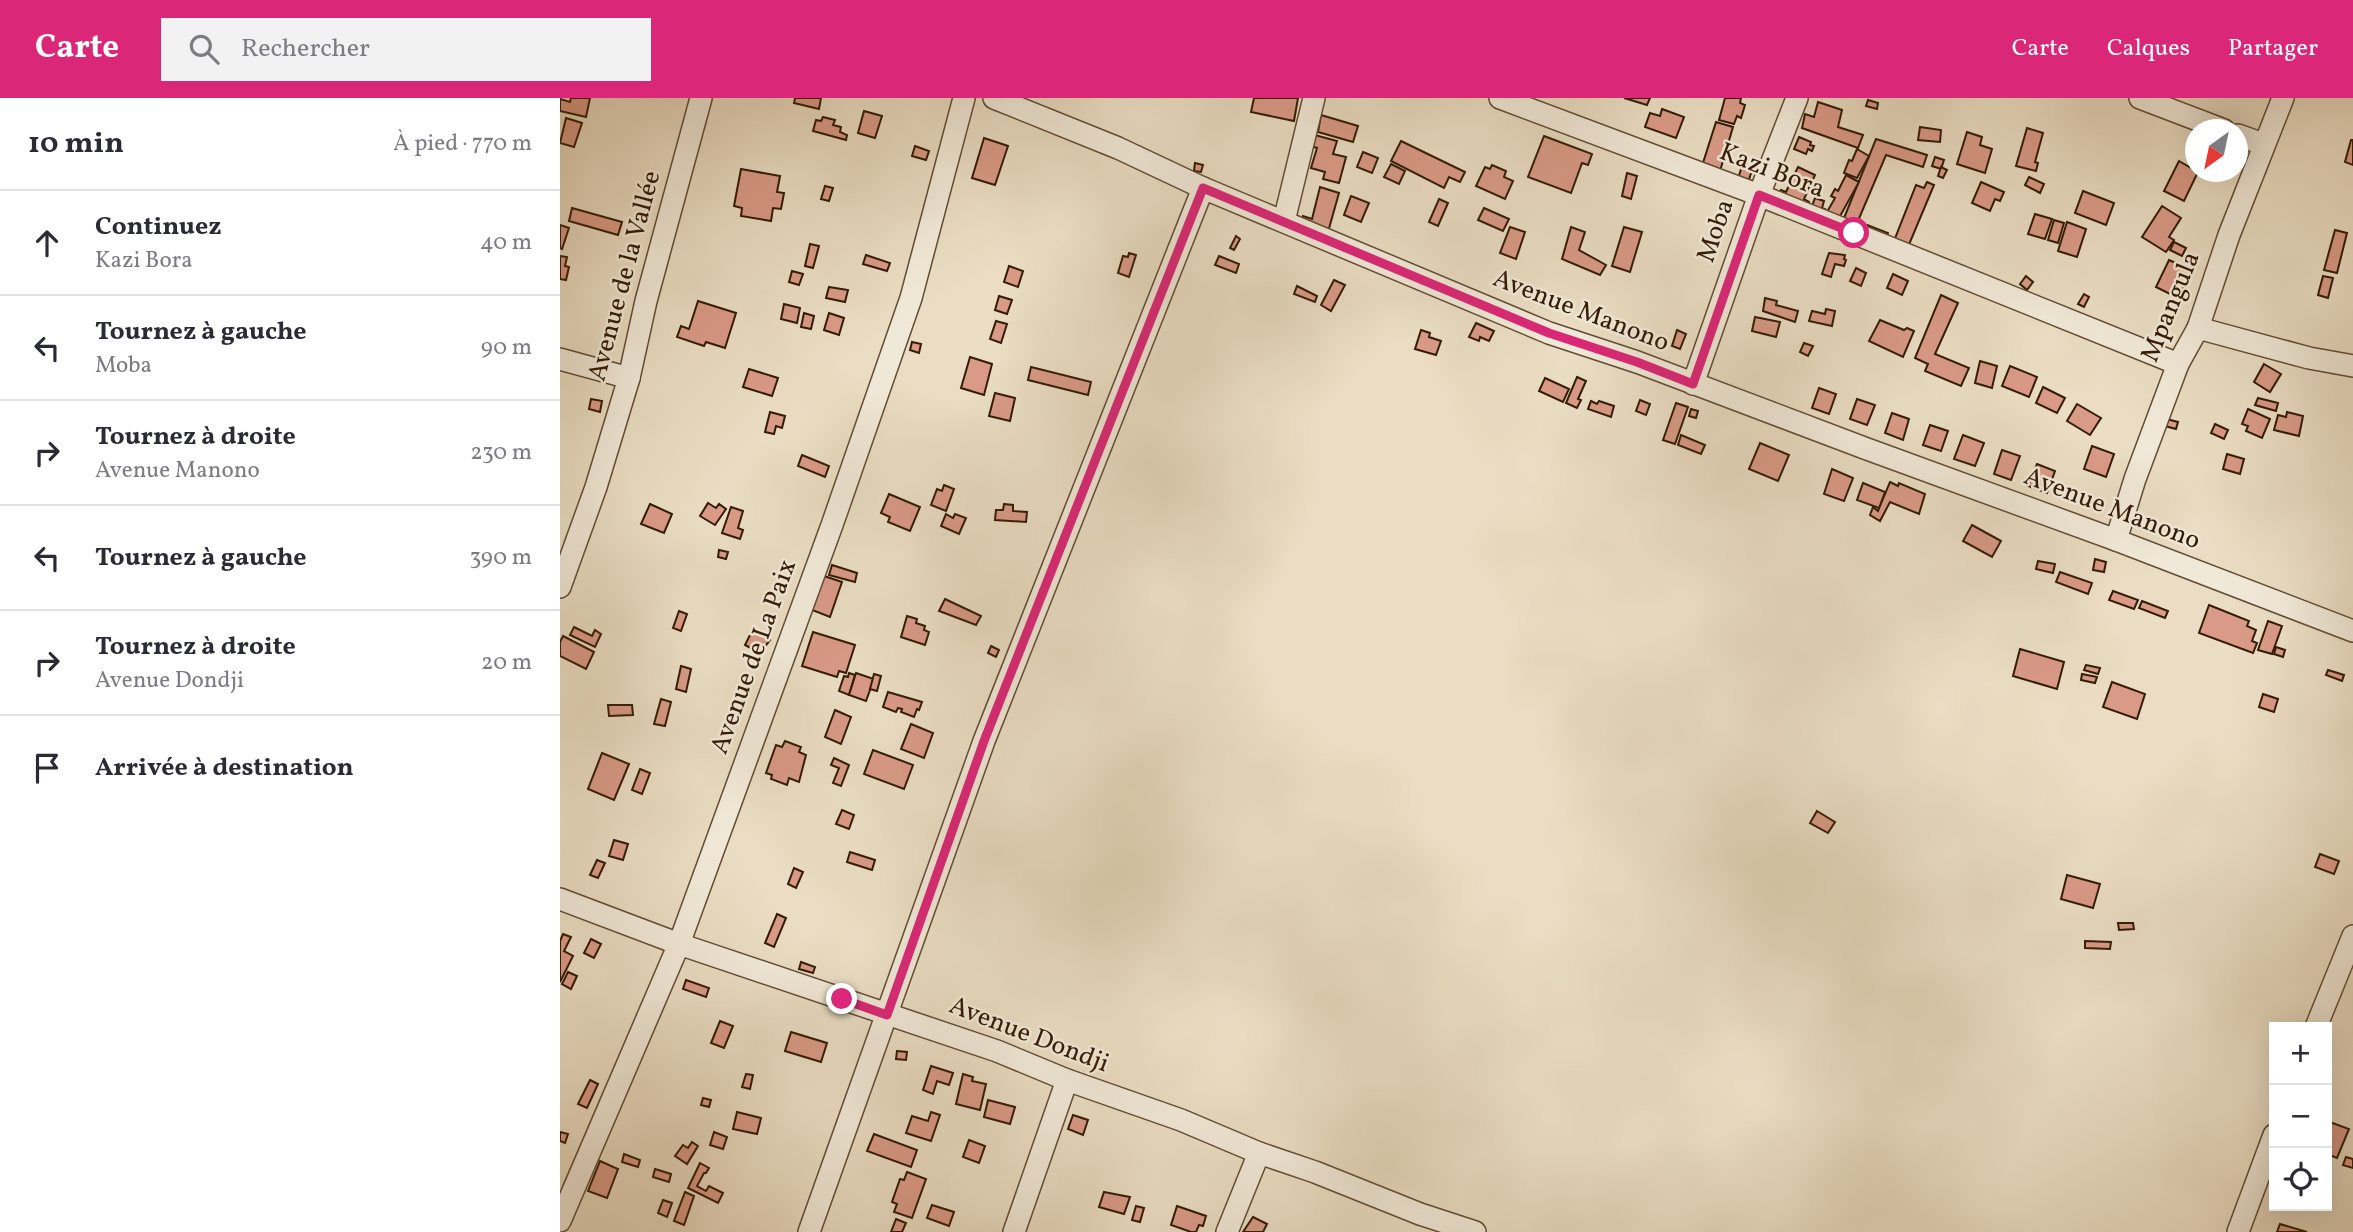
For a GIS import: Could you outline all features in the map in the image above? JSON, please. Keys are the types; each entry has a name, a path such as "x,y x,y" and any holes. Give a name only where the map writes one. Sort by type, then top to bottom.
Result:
{"street":[{"name":"Avenue de la Vallée","path":"560,587 596,487 629,378 646,301 701,98"},
{"name":"Avenue de La Paix","path":"560,1221 678,944 887,369 911,298 964,98"},
{"name":"Avenue Manono","path":"994,98 1118,148 1203,188 1549,333 1637,362 2353,631"},
{"path":"1284,221 1314,98"},
{"name":"Kazi Bora","path":"1500,98 1759,195 2178,364"},
{"name":"Moba","path":"1693,384 1759,195 1797,98"},
{"path":"2140,98 2195,119"},
{"name":"Mpangula","path":"2116,540 2178,364 2198,328 2229,235 2283,98"},
{"path":"2248,139 2263,144"},
{"path":"809,1232 984,741 1203,188"},
{"path":"2198,328 2309,358 2353,366"},
{"path":"560,359 629,378"},
{"name":"Avenue Dondji","path":"560,899 678,944 942,1031 1067,1080 1181,1120 1259,1153 1420,1214 1475,1232"},
{"path":"2318,1022 2353,936"},
{"path":"1014,1232 1067,1080"},
{"path":"2238,1232 2269,1148"},
{"path":"1227,1232 1259,1153"}],"building":[{"path":"571,98 590,98 586,117 560,111 560,99 570,102"},
{"path":"795,98 821,98 819,109 794,103"},
{"path":"1254,98 1298,98 1294,121 1251,112"},
{"path":"1624,98 1650,98 1647,105"},
{"path":"1725,98 1741,98 1740,103 1745,105 1741,118 1737,116 1734,124 1719,120"},
{"path":"1868,100 1878,103 1877,109 1866,106"},
{"path":"1818,102 1842,110 1838,127 1863,135 1858,148 1802,128 1805,114 1814,117"},
{"path":"1662,109 1684,117 1676,138 1645,127 1650,113 1660,116"},
{"path":"864,111 882,116 875,138 858,133"},
{"path":"1321,115 1358,126 1353,142 1318,132"},
{"path":"823,117 835,120 833,125 841,127 840,132 847,135 846,140 813,131 816,120 821,121"},
{"path":"566,118 582,123 574,147 560,143"},
{"path":"1716,122 1733,127 1720,171 1702,166"},
{"path":"1920,127 1941,130 1940,142 1918,140"},
{"path":"2027,128 2043,133 2035,162 2038,163 2036,171 2016,166"},
{"path":"1967,132 1982,137 1980,145 1992,149 1985,173 1957,164"},
{"path":"1311,134 1337,141 1333,154 1346,157 1339,183 1323,179 1325,172 1311,168 1317,148 1308,145"},
{"path":"1544,136 1592,154 1588,165 1582,163 1571,193 1528,177"},
{"path":"1799,137 1811,142 1810,145 1814,146 1812,151 1808,149 1806,154 1794,149"},
{"path":"984,138 1008,146 995,185 972,178"},
{"path":"1876,139 1927,155 1923,167 1886,155 1855,228 1842,223"},
{"path":"2353,140 2353,165 2345,162"},
{"path":"1401,141 1465,172 1460,182 1449,177 1444,188 1391,161"},
{"path":"915,146 929,151 926,160 912,156"},
{"path":"1857,149 1869,156 1857,178 1844,173"},
{"path":"1363,152 1378,158 1372,173 1357,167"},
{"path":"1935,157 1944,160 1941,169 1932,166"},
{"path":"2179,161 2185,164 2185,182 2193,182 2184,201 2164,191"},
{"path":"1195,163 1203,165 1201,172 1194,171"},
{"path":"1391,164 1405,171 1399,184 1384,177"},
{"path":"1492,165 1506,171 1504,177 1513,181 1505,199 1476,186 1485,167 1490,169"},
{"path":"1742,166 1752,170 1746,189 1736,185"},
{"path":"1798,167 1815,175 1804,199 1809,202 1805,211 1777,198 1781,190 1786,192"},
{"path":"1941,167 1947,170 1943,178 1938,176"},
{"path":"741,169 780,176 777,192 784,193 781,209 773,208 771,221 741,216 742,208 734,206"},
{"path":"1627,173 1637,176 1631,199 1622,196"},
{"path":"1846,175 1859,182 1839,218 1827,212 1835,198 1831,196 1835,189 1838,191"},
{"path":"2029,177 2044,184 2040,193 2025,185"},
{"path":"1927,182 1934,185 1908,247 1894,241 1916,185 1924,188"},
{"path":"1981,182 2004,192 2000,201 1995,199 1990,211 1972,203"},
{"path":"825,186 833,188 829,201 821,199"},
{"path":"1320,187 1339,193 1328,232 1301,225 1303,216 1312,219"},
{"path":"2083,191 2114,203 2106,225 2075,213"},
{"path":"1351,196 1369,203 1361,222 1344,215"},
{"path":"1815,198 1824,201 1823,214 1811,209"},
{"path":"1439,199 1448,203 1438,226 1429,222"},
{"path":"2162,206 2181,218 2169,237 2174,240 2166,252 2142,237"},
{"path":"572,208 622,222 618,235 569,221"},
{"path":"1484,208 1509,219 1503,231 1478,220"},
{"path":"2035,214 2052,219 2045,239 2028,234"},
{"path":"2054,220 2064,223 2058,243 2048,240"},
{"path":"2067,222 2086,229 2077,257 2058,251"},
{"path":"560,225 569,228 562,249 560,248"},
{"path":"1867,225 1888,233 1886,240 1864,232"},
{"path":"1510,227 1525,232 1516,259 1500,253"},
{"path":"1571,227 1585,232 1579,250 1606,265 1600,275 1562,259"},
{"path":"1624,227 1642,232 1630,272 1612,266"},
{"path":"2335,230 2347,233 2337,273 2324,270"},
{"path":"1236,236 1240,239 1234,250 1230,248"},
{"path":"2174,242 2186,248 2182,256 2170,250"},
{"path":"810,244 819,246 813,268 805,266"},
{"path":"1129,253 1136,255 1129,277 1118,273 1123,256 1128,257"},
{"path":"1829,253 1845,255 1846,260 1844,266 1835,264 1831,277 1822,274"},
{"path":"866,255 890,263 887,271 863,264"},
{"path":"560,256 567,257 565,266 569,267 566,280 560,279"},
{"path":"1219,256 1239,264 1236,273 1215,265"},
{"path":"2169,260 2191,270 2178,298 2156,287"},
{"path":"1009,266 1023,271 1018,287 1004,282"},
{"path":"1856,268 1866,273 1861,286 1850,281"},
{"path":"792,271 803,274 799,285 789,282"},
{"path":"1893,274 1908,281 1902,295 1887,288"},
{"path":"2026,276 2033,282 2027,290 2020,284"},
{"path":"2323,276 2333,278 2328,298 2318,295"},
{"path":"1334,280 1345,285 1331,311 1321,305"},
{"path":"1297,286 1317,296 1315,302 1294,294"},
{"path":"829,287 848,290 845,302 826,298"},
{"path":"2084,294 2089,297 2084,307 2078,304"},
{"path":"1941,295 1958,303 1935,354 1969,368 1961,386 1925,371 1928,364 1915,358"},
{"path":"999,296 1012,300 1007,314 995,310"},
{"path":"1765,298 1777,301 1776,305 1798,311 1795,322 1763,311"},
{"path":"698,301 736,313 725,348 706,342 704,346 677,337 681,326 689,329"},
{"path":"784,304 800,308 797,323 781,319"},
{"path":"1826,309 1835,311 1832,326 1809,321 1812,311 1825,314"},
{"path":"804,313 814,316 811,329 801,327"},
{"path":"829,313 844,318 839,335 824,330"},
{"path":"1755,317 1780,322 1776,337 1752,331"},
{"path":"1880,320 1904,330 1907,328 1914,331 1903,357 1869,341"},
{"path":"996,321 1007,324 1001,343 990,339"},
{"path":"1476,323 1494,331 1489,341 1480,337 1479,341 1469,337"},
{"path":"1421,330 1430,333 1429,337 1441,341 1436,355 1415,349"},
{"path":"1677,330 1686,334 1680,349 1672,346"},
{"path":"912,342 921,344 919,353 910,350"},
{"path":"1804,343 1813,346 1808,356 1800,352"},
{"path":"970,357 992,364 984,395 961,388"},
{"path":"1980,361 1997,366 1992,388 1975,383"},
{"path":"2264,364 2281,374 2270,392 2254,382"},
{"path":"2010,366 2037,377 2029,397 2002,386"},
{"path":"1031,367 1091,382 1088,395 1028,380"},
{"path":"749,369 778,378 772,396 743,387"},
{"path":"1577,377 1586,381 1577,408 1566,403"},
{"path":"1545,378 1569,389 1563,402 1539,391"},
{"path":"2043,387 2065,398 2057,413 2036,403"},
{"path":"1819,388 1836,394 1829,414 1812,408"},
{"path":"995,393 1015,398 1010,421 989,416"},
{"path":"2258,398 2278,403 2276,411 2255,405"},
{"path":"591,399 602,401 600,412 589,409"},
{"path":"1857,399 1875,405 1867,425 1850,419"},
{"path":"1640,400 1650,404 1646,415 1636,411"},
{"path":"1591,401 1614,406 1611,417 1588,409"},
{"path":"1676,403 1688,407 1675,444 1663,440"},
{"path":"2077,404 2101,418 2090,435 2067,421"},
{"path":"1691,409 1698,411 1696,418 1689,416"},
{"path":"2248,409 2270,419 2262,438 2246,431 2248,426 2242,424"},
{"path":"770,412 785,416 782,428 776,426 774,434 765,432"},
{"path":"2287,412 2303,416 2299,436 2274,430 2278,415 2286,417"},
{"path":"1892,413 1909,419 1903,440 1885,433"},
{"path":"2163,418 2178,422 2176,429 2161,425"},
{"path":"2215,424 2228,430 2224,439 2211,433"},
{"path":"1930,425 1948,431 1941,451 1923,445"},
{"path":"1681,435 1705,445 1701,454 1678,445"},
{"path":"1963,435 1984,443 1975,466 1954,459"},
{"path":"1760,443 1789,455 1778,481 1749,469"},
{"path":"2092,446 2114,454 2106,477 2084,469"},
{"path":"2002,450 2020,456 2011,480 1994,474"},
{"path":"2227,454 2244,459 2240,474 2223,469"},
{"path":"802,455 829,466 825,477 798,466"},
{"path":"2037,464 2055,471 2047,493 2028,486"},
{"path":"1832,469 1853,478 1844,501 1824,494"},
{"path":"1890,482 1925,494 1919,514 1890,502 1880,521 1870,515 1873,507 1878,511"},
{"path":"1863,483 1885,492 1879,508 1857,500"},
{"path":"944,485 954,489 946,511 931,505 937,489 942,491"},
{"path":"889,494 920,507 910,531 888,522 890,517 881,513"},
{"path":"708,503 716,508 719,504 726,509 715,525 700,516"},
{"path":"650,504 672,514 664,533 641,524"},
{"path":"1004,504 1013,505 1013,511 1027,512 1026,522 995,520 996,510 1003,510"},
{"path":"731,507 743,511 738,528 743,530 740,539 722,533"},
{"path":"946,514 953,518 955,514 966,518 959,534 941,526"},
{"path":"1972,525 2001,541 1992,557 1963,541"},
{"path":"719,550 728,552 726,559 718,557"},
{"path":"2095,559 2106,562 2104,572 2093,570"},
{"path":"2038,561 2055,564 2053,573 2036,569"},
{"path":"832,565 857,573 855,582 829,575"},
{"path":"2060,572 2092,583 2088,594 2056,582"},
{"path":"824,576 842,582 830,617 812,610"},
{"path":"2113,591 2138,600 2134,609 2109,600"},
{"path":"945,599 981,616 976,625 939,611"},
{"path":"2142,601 2168,611 2165,618 2139,608"},
{"path":"2209,605 2249,621 2247,626 2256,630 2252,641 2257,643 2253,653 2199,633"},
{"path":"679,611 687,614 681,631 673,628"},
{"path":"907,616 917,619 916,623 925,626 924,630 929,632 925,645 901,637"},
{"path":"2268,621 2282,626 2272,654 2258,650"},
{"path":"574,627 592,636 595,630 601,634 595,647 570,635"},
{"path":"752,631 770,640 760,653 745,645"},
{"path":"813,632 855,645 846,673 839,671 837,677 802,666"},
{"path":"563,636 594,652 586,669 560,656"},
{"path":"991,646 999,650 996,657 988,653"},
{"path":"2276,647 2285,650 2283,657 2274,654"},
{"path":"2020,649 2064,662 2057,689 2013,676"},
{"path":"2086,665 2100,668 2098,674 2084,670"},
{"path":"681,666 691,669 686,692 676,689"},
{"path":"2328,670 2344,675 2342,681 2326,675"},
{"path":"849,673 855,675 849,695 839,691 844,676 848,677"},
{"path":"856,673 874,679 866,701 849,695"},
{"path":"874,674 881,676 877,691 870,689"},
{"path":"2082,674 2097,677 2095,683 2081,680"},
{"path":"2112,682 2145,694 2137,719 2103,707"},
{"path":"888,692 922,702 914,717 901,712 902,709 898,708 896,712 883,707"},
{"path":"2263,694 2278,699 2274,712 2259,707"},
{"path":"661,699 671,702 665,726 654,724"},
{"path":"608,705 632,705 633,715 609,716"},
{"path":"835,710 851,717 841,744 825,737"},
{"path":"911,724 933,733 924,758 901,749"},
{"path":"785,741 801,747 799,752 806,755 799,782 789,778 787,785 771,779 772,775 766,773 776,745 782,747"},
{"path":"873,750 913,765 904,789 864,774"},
{"path":"602,753 629,764 614,800 588,789"},
{"path":"834,758 849,765 841,786 833,783 839,768 831,765"},
{"path":"640,769 650,773 642,794 632,790"},
{"path":"842,810 854,815 849,829 836,824"},
{"path":"1817,811 1835,822 1828,833 1810,823"},
{"path":"614,840 628,844 623,860 609,856"},
{"path":"850,852 875,860 872,870 847,862"},
{"path":"2320,854 2339,861 2334,874 2315,867"},
{"path":"597,860 605,863 598,878 590,875"},
{"path":"794,868 803,872 796,888 788,884"},
{"path":"2067,875 2100,884 2093,908 2061,899"},
{"path":"777,914 786,918 774,947 765,943"},
{"path":"2118,923 2133,923 2134,929 2119,930"},
{"path":"563,934 571,937 564,951 573,956 560,982 560,941"},
{"path":"591,939 601,944 594,958 584,953"},
{"path":"2085,941 2111,942 2110,949 2085,948"},
{"path":"801,962 815,967 813,973 799,969"},
{"path":"568,972 577,976 571,989 562,984"},
{"path":"686,980 709,988 706,997 683,989"},
{"path":"720,1021 733,1026 724,1048 711,1043"},
{"path":"791,1032 827,1043 821,1062 785,1051"},
{"path":"897,1051 907,1052 906,1060 896,1059"},
{"path":"931,1066 953,1073 949,1085 937,1081 933,1094 923,1090"},
{"path":"746,1074 753,1075 750,1089 742,1087"},
{"path":"963,1074 973,1077 972,1081 986,1084 980,1110 956,1104"},
{"path":"590,1080 598,1084 587,1108 578,1104"},
{"path":"703,1098 711,1100 709,1107 701,1105"},
{"path":"988,1100 1015,1107 1010,1124 984,1117"},
{"path":"737,1112 761,1118 757,1134 733,1129"},
{"path":"931,1112 940,1115 931,1141 906,1133 912,1116 928,1121"},
{"path":"1073,1115 1088,1120 1083,1135 1068,1129"},
{"path":"2332,1123 2349,1129 2337,1158 2332,1156"},
{"path":"560,1132 568,1134 565,1143 560,1141"},
{"path":"714,1132 727,1137 723,1149 710,1145"},
{"path":"874,1134 917,1150 911,1167 867,1151"},
{"path":"969,1140 985,1146 979,1163 963,1157"},
{"path":"692,1142 698,1146 687,1164 675,1156 683,1145 688,1148"},
{"path":"624,1154 640,1160 638,1167 622,1162"},
{"path":"2346,1157 2353,1159 2353,1168 2343,1165"},
{"path":"600,1161 618,1169 607,1198 588,1191"},
{"path":"700,1163 709,1168 697,1186 706,1191 709,1186 723,1193 718,1203 688,1188"},
{"path":"655,1169 671,1174 669,1182 653,1177"},
{"path":"907,1172 926,1179 912,1218 894,1212 897,1204 892,1202 900,1179 904,1180"},
{"path":"685,1192 694,1196 684,1225 674,1221"},
{"path":"1104,1192 1130,1197 1124,1214 1099,1207"},
{"path":"663,1200 672,1203 667,1217 658,1213"},
{"path":"932,1205 954,1212 949,1226 927,1218"},
{"path":"1136,1206 1144,1208 1140,1222 1132,1220"},
{"path":"1177,1206 1206,1216 1203,1226 1199,1225 1196,1232 1191,1232 1171,1225"},
{"path":"1253,1217 1267,1224 1263,1232 1243,1232"},
{"path":"896,1219 906,1223 902,1232 891,1232"},
{"path":"2280,1224 2307,1232 2277,1232"}],"route":[{"path":"842,999 887,1015 984,741 1203,188 1549,333 1693,384 1759,195 1854,233"}]}
